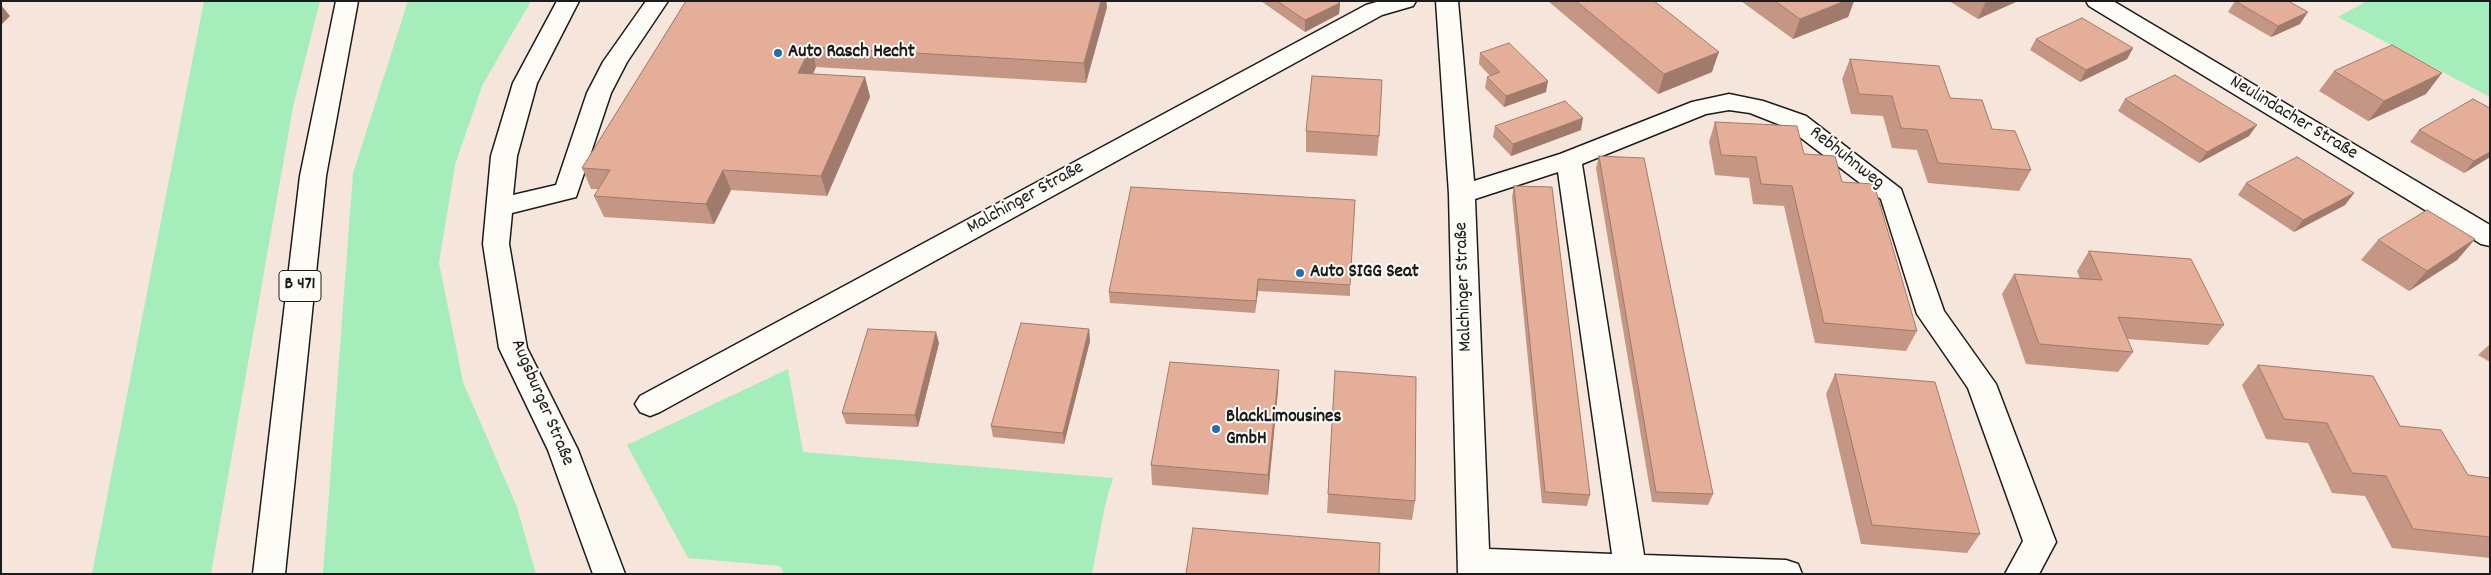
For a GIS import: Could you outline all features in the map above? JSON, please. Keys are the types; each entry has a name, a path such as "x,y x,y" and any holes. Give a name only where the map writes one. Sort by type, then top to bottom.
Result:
{"main road":[{"name":"B 471","path":"268,574 313,176 347,1"},
{"name":"Augsburger Straße","path":"568,1 525,83 504,156 496,244 513,348 563,450 609,574"},
{"path":"499,207 567,191 599,93 615,62 657,1"},
{"name":"Malchinger Straße","path":"650,404 1374,10 1405,1"},
{"name":"Malchinger Straße","path":"1448,1 1462,194 1474,568"},
{"name":"Neulindacher Straße","path":"2097,1 2490,237"},
{"name":"Rebhuhnweg","path":"1462,194 1569,160 1701,107 1729,102 1754,106 1797,122 1892,195 1931,314 1981,384 2040,542 2021,574"},
{"path":"1569,160 1630,567"},
{"path":"1474,568 1630,567 1786,574"}],"green space":[{"path":"204,1 320,1 293,107 211,574 92,574"},
{"path":"408,1 531,1 482,86 455,165 439,263 463,382 517,507 536,574 323,574 353,173"},
{"path":"2367,1 2490,1 2490,97 2338,17"},
{"path":"788,369 803,452 1113,478 1105,505 1092,574 784,574 780,566 688,558 627,445"}],"building":[{"path":"686,1 1101,1 1084,63 811,47 798,73 865,77 821,176 723,170 706,204 594,196 610,170 582,168"},
{"path":"1277,1 1337,1 1340,3 1305,20"},
{"path":"1576,1 1654,1 1719,52 1664,74"},
{"path":"1775,1 1845,1 1800,19"},
{"path":"2235,1 2288,1 2308,12 2278,26"},
{"path":"2082,18 2133,48 2086,70 2036,39"},
{"path":"1509,43 1548,81 1506,96 1487,77 1500,72 1480,53"},
{"path":"2392,45 2442,73 2384,101 2334,71"},
{"path":"1850,59 1939,66 1950,98 1982,100 1992,129 2015,131 2031,170 1938,163 1927,130 1901,128 1892,96 1859,94"},
{"path":"2175,75 2257,125 2207,152 2125,99"},
{"path":"1312,76 1382,80 1379,136 1306,131"},
{"path":"2473,99 2490,108 2490,152 2474,161 2419,130"},
{"path":"1565,101 1583,118 1513,144 1495,126"},
{"path":"1715,122 1797,126 1804,154 1835,156 1842,182 1874,184 1917,331 1824,323 1792,186 1761,184 1756,157 1721,155"},
{"path":"1599,156 1644,158 1713,494 1656,492"},
{"path":"2297,157 2354,193 2303,220 2246,183"},
{"path":"1514,186 1552,187 1590,495 1545,492"},
{"path":"1131,187 1355,200 1350,285 1258,279 1256,301 1109,292"},
{"path":"2427,210 2475,239 2427,271 2378,240"},
{"path":"2089,251 2191,259 2224,325 2118,317 2133,352 2039,344 2014,274 2102,280"},
{"path":"1021,323 1089,329 1063,433 991,426"},
{"path":"868,329 936,332 915,415 842,413"},
{"path":"1170,362 1279,370 1268,475 1151,465"},
{"path":"2258,365 2373,376 2400,426 2441,430 2468,475 2490,478 2490,537 2413,529 2386,476 2352,473 2327,423 2284,419"},
{"path":"1335,371 1416,377 1415,501 1328,494"},
{"path":"1835,374 1935,382 1980,534 1872,525"},
{"path":"1193,528 1380,543 1379,574 1186,574"}],"place":[{"name":"Auto Rasch Hecht","path":"778,53"},
{"name":"Auto SIGG Seat","path":"1300,273"},
{"name":"BlackLimousines GmbH","path":"1216,429"}]}
